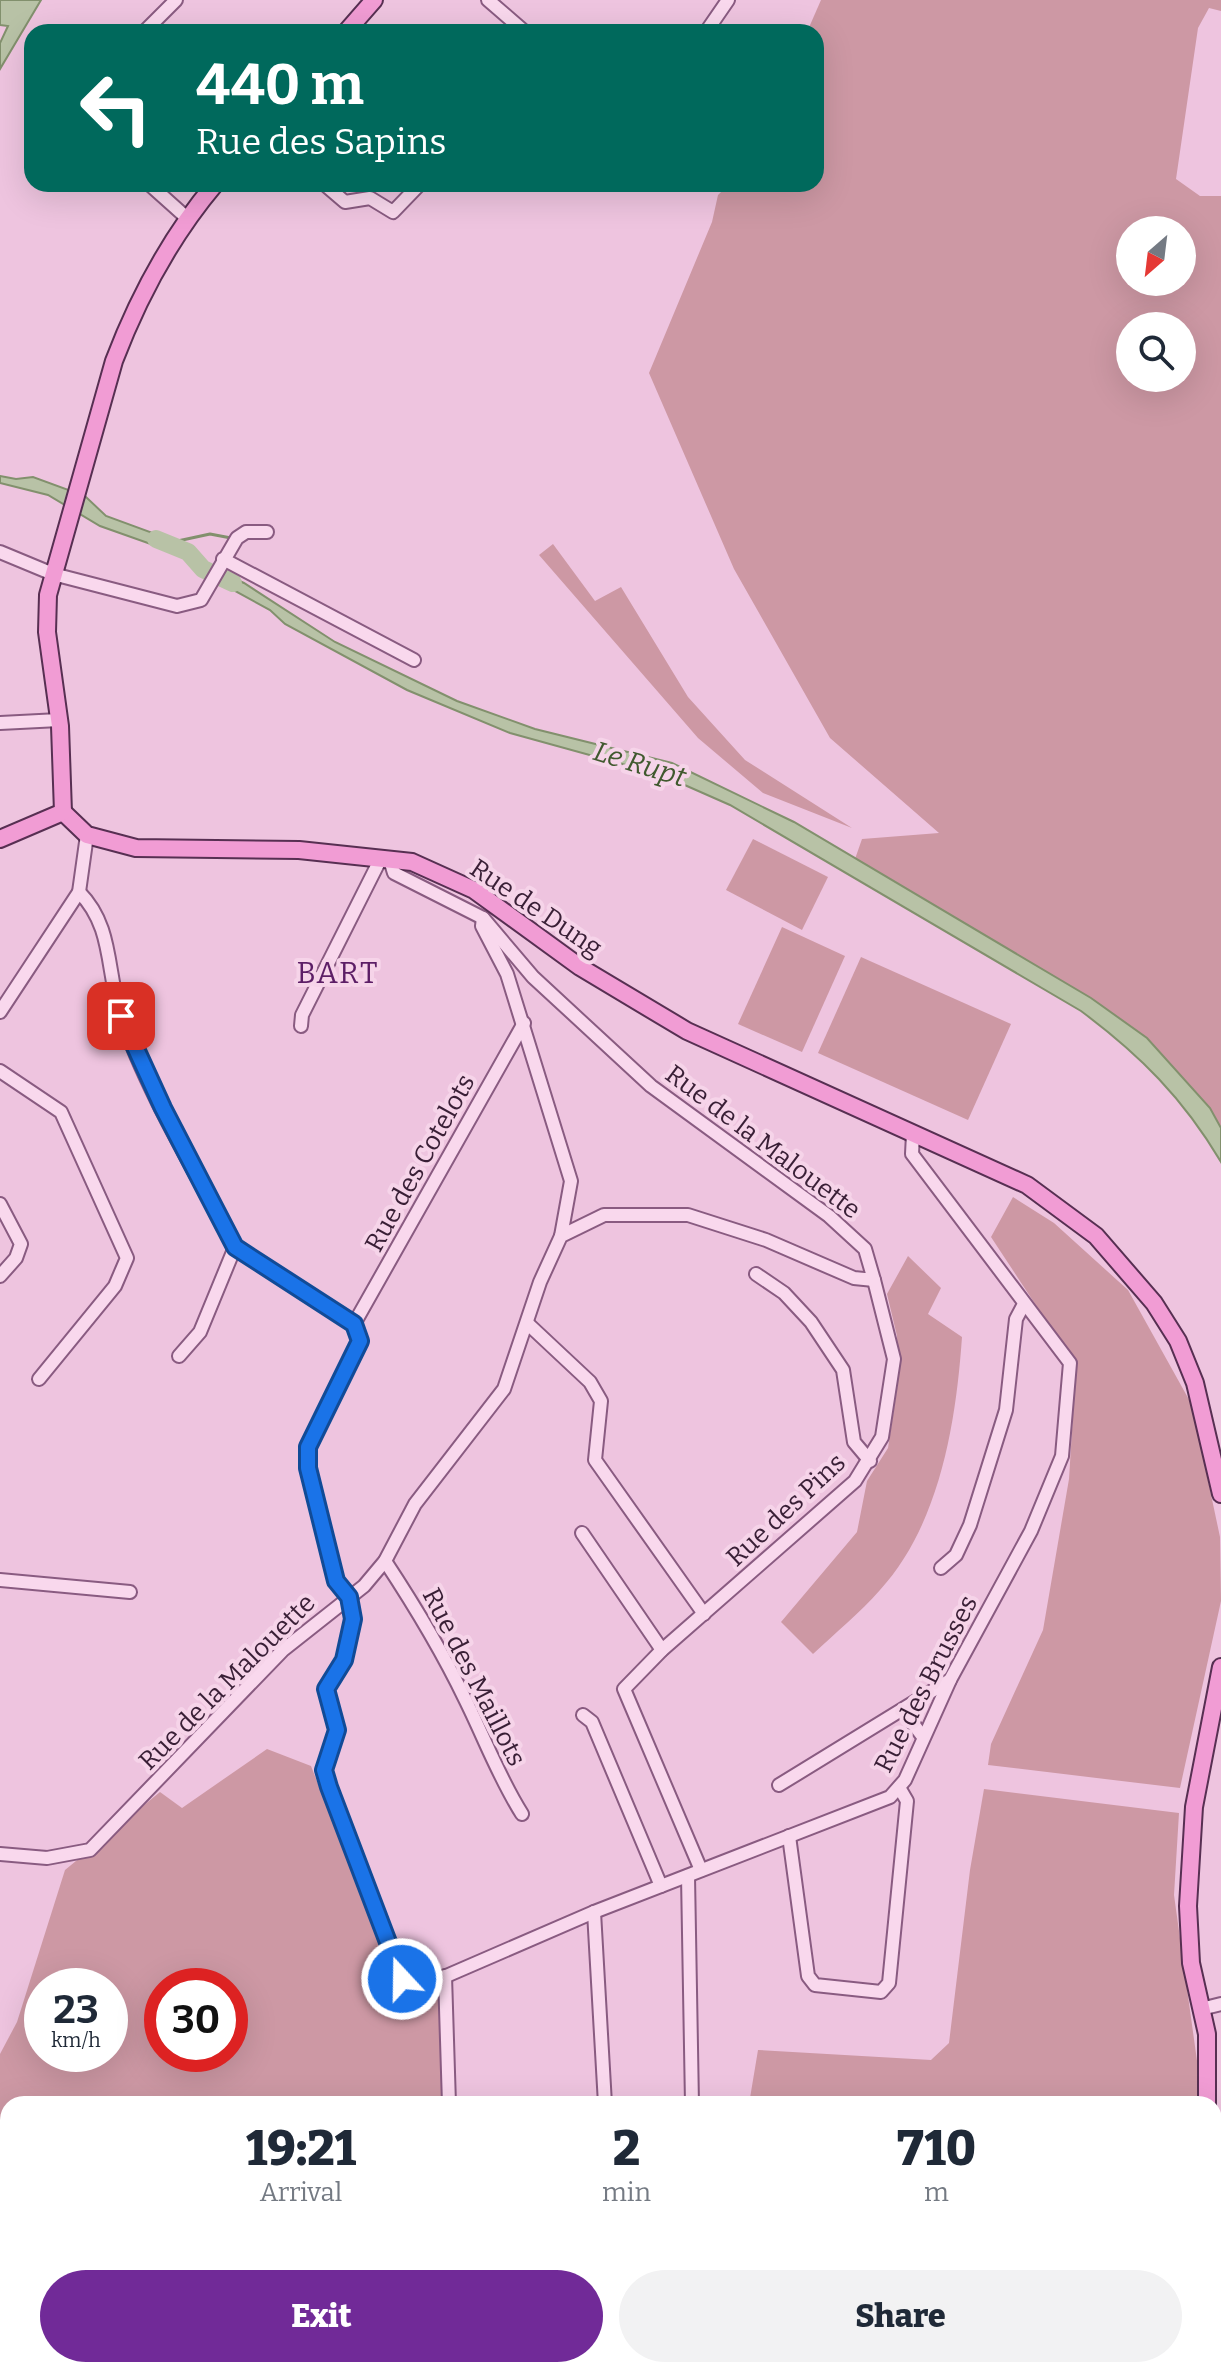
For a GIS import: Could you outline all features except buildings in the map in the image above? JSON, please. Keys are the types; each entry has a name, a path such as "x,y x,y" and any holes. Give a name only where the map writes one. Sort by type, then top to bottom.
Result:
{"main road":[{"path":"353,24 374,0"},
{"path":"0,839 63,812 59,720 47,632 48,595 114,361 128,324 187,218 208,192"},
{"name":"Rue de Dung","path":"63,812 87,835 136,848 299,850 412,862 474,890 580,967 687,1031 1027,1185 1096,1236 1130,1272 1178,1341 1195,1383 1221,1494"},
{"path":"1208,2096 1210,2063 1191,1963 1188,1906 1194,1807 1221,1667"}],"street":[{"path":"152,24 176,0"},
{"path":"488,0 516,24"},
{"path":"712,24 728,0"},
{"path":"158,192 187,218"},
{"path":"333,192 345,202 370,198 393,212 412,192"},
{"path":"0,552 53,574 177,606 201,600 240,536 267,532"},
{"path":"221,563 414,660"},
{"path":"0,723 59,720"},
{"path":"0,1012 79,892 87,835"},
{"path":"301,1026 302,1015 385,859"},
{"name":"Rue de la Malouette","path":"385,859 394,873 483,918 533,977 651,1086 847,1232 865,1249 874,1280"},
{"path":"79,892 94,907 107,938 121,1016 163,1108 235,1247 354,1324 360,1341 308,1447 308,1468 336,1581 349,1597"},
{"name":"Rue de la Malouette","path":"0,1854 47,1858 90,1850 283,1650 349,1597 385,1561 415,1504 504,1389 561,1236 571,1181 524,1023 507,974 482,926 483,918"},
{"name":"Rue des Cotelots","path":"354,1324 524,1023"},
{"path":"0,1071 61,1112 127,1258 115,1286 39,1379"},
{"name":"Rue des Brusses","path":"349,1597 353,1619 344,1660 326,1689 337,1730 324,1770 402,1979 445,1976 594,1912 890,1797 900,1789 950,1680 1031,1531 1062,1456 1070,1363 912,1154 913,1134"},
{"path":"0,1204 21,1244 16,1258 0,1276"},
{"path":"561,1236 604,1215 688,1215 766,1240 854,1278 874,1280"},
{"path":"179,1356 200,1332 235,1247"},
{"path":"756,1274 784,1293 811,1322 843,1370 854,1442 870,1461"},
{"name":"Rue des Pins","path":"701,1870 624,1689 662,1650 855,1481 870,1461 882,1437 894,1359 874,1280"},
{"path":"941,1568 956,1555 970,1525 1006,1410 1016,1319 1024,1304"},
{"path":"527,1323 590,1382 601,1401 595,1460 704,1614"},
{"path":"582,1533 662,1650"},
{"name":"Rue des Maillots","path":"385,1561 415,1607 464,1696 509,1794 522,1814"},
{"path":"0,1580 130,1592"},
{"path":"779,1785 950,1680"},
{"path":"903,1710 923,1737"},
{"path":"583,1715 592,1722 661,1886"},
{"path":"789,1836 808,1976 815,1985 881,1992 889,1983 907,1801 900,1789"},
{"path":"688,1876 692,2096"},
{"path":"594,1912 605,2096"},
{"path":"445,1976 449,2096"},
{"path":"1201,2009 1221,2004"}],"shaded area":[{"path":"821,0 1221,0 1221,11 1209,8 1198,28 1176,179 1200,196 1221,196 1221,1140 1140,1037 1050,974 855,859 862,839 939,833 830,738 734,569 649,373 712,222 721,192 824,192 824,24 810,24"},
{"path":"553,544 595,601 621,587 688,697 745,760 852,828 763,793 698,738 539,555"},
{"path":"753,839 828,877 802,930 726,890"},
{"path":"782,927 845,956 802,1052 738,1024"},
{"path":"861,957 1011,1024 968,1120 818,1053"},
{"path":"1013,1197 1054,1223 1128,1290 1192,1405 1220,1537 1221,1601 1180,1788 988,1765 991,1744 1043,1630 1069,1479 1076,1366 991,1237"},
{"path":"908,1256 941,1288 928,1314 962,1337 955,1404 941,1471 931,1504 901,1564 856,1615 813,1654 781,1622 857,1532 867,1481 888,1448 898,1382 897,1336 887,1294"},
{"path":"267,1749 311,1766 405,2004 441,1995 441,2096 0,2096 0,2054 17,2022 24,2000 24,2072 128,2072 128,1968 34,1968 65,1870 160,1792 182,1808"},
{"path":"984,1789 1179,1813 1174,1895 1198,2068 1197,2096 750,2096 758,2050 931,2060 949,2043 970,1870"}],"water":[{"path":"0,0 41,0 0,69 0,43 8,26 0,25"},
{"path":"0,476 16,479 33,477 85,496 106,516 180,543 176,553 100,526 48,495 0,483"},
{"path":"222,573 244,583 335,642 457,701 535,729 672,763 794,822 1091,998 1147,1038 1210,1108 1221,1128 1221,1162 1159,1079 1081,1011 730,805 662,775 510,733 407,690 285,624 270,610 215,580"}],"waterway":[{"path":"173,542 210,534 231,538"},
{"name":"Le Rupt","path":"156,539 188,552 203,569 233,583"}],"district":[{"name":"BART","path":"338,973"}],"route":[{"path":"121,1016 163,1108 235,1247 354,1324 360,1341 346,1375 308,1447 308,1468 336,1581 349,1597 353,1619 344,1660 326,1689 337,1730 324,1770 402,1979"}]}
